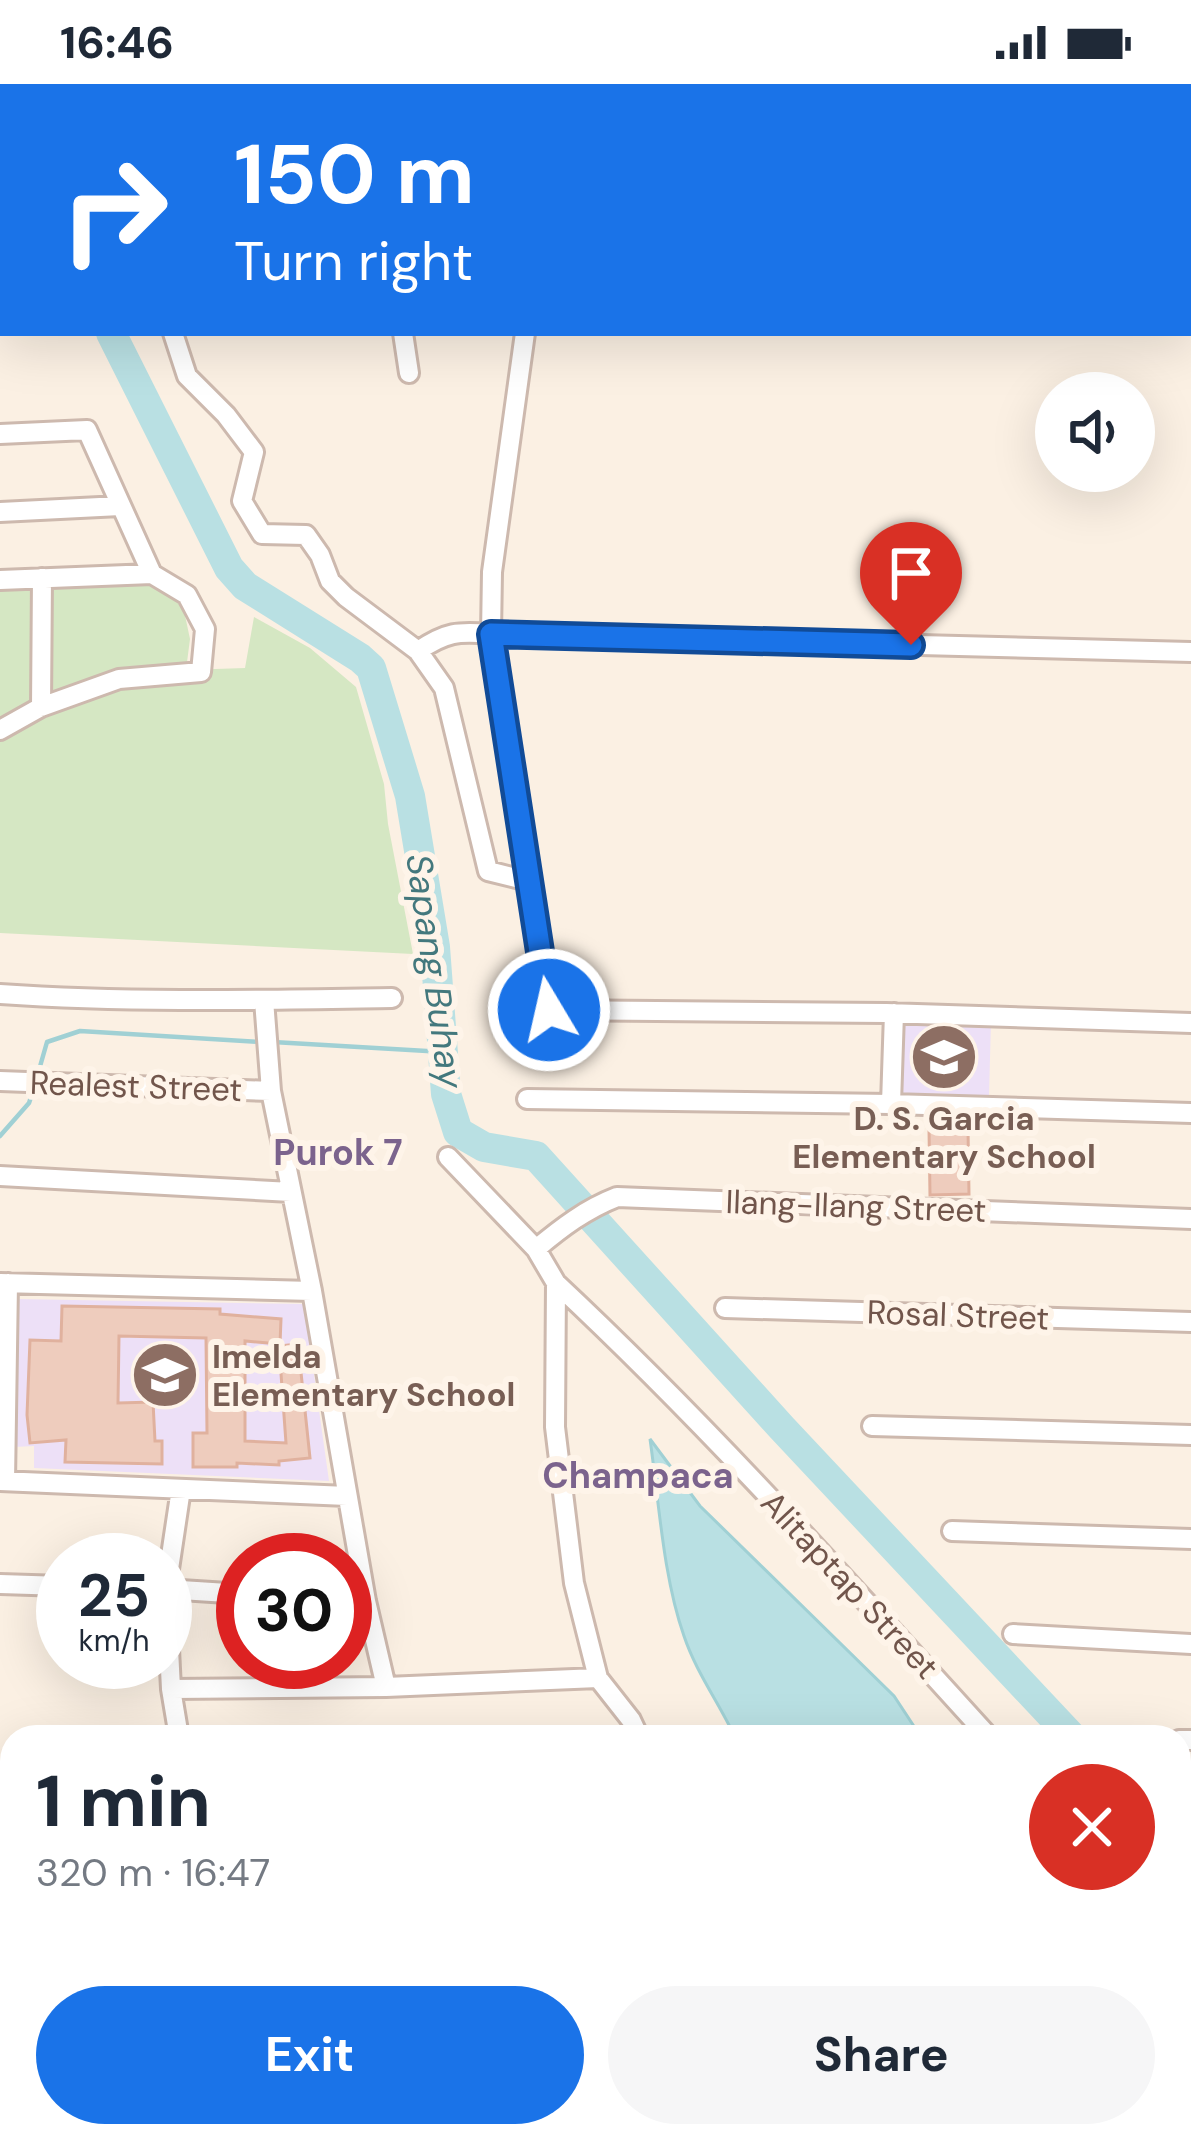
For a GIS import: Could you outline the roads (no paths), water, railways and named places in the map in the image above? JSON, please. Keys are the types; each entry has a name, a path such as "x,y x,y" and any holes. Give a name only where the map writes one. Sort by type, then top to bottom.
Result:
{"street":[{"path":"174,336 187,376 254,452 242,501 262,534 306,535 330,581 418,651 444,688 488,871 528,881"},
{"path":"404,336 410,373"},
{"path":"525,336 492,572 491,634 549,1010 894,1013 1191,1023"},
{"path":"0,434 87,430 152,574"},
{"path":"0,512 120,506"},
{"path":"0,580 152,574 187,595 205,628 201,672 119,679 40,707 0,730"},
{"path":"40,707 42,578"},
{"path":"418,651 437,638 461,631 1191,652"},
{"path":"0,994 392,998"},
{"path":"264,1000 272,1091 354,1533"},
{"path":"891,1104 894,1013"},
{"name":"Realest Street","path":"0,1081 272,1091"},
{"path":"527,1099 1191,1113"},
{"name":"Alitaptap Street","path":"448,1157 536,1249 556,1282 643,1364 766,1493 978,1725"},
{"path":"0,1176 291,1192"},
{"name":"Ilang-Ilang Street","path":"536,1249 566,1224 617,1198 1191,1220"},
{"path":"312,1291 4,1282 3,1481 347,1496"},
{"path":"556,1282 555,1427 574,1583 598,1678 633,1725"},
{"name":"Rosal Street","path":"725,1308 1191,1322"},
{"path":"872,1426 1191,1435"},
{"path":"175,1533 182,1489"},
{"path":"952,1531 1191,1539"},
{"path":"0,1584 36,1585"},
{"path":"372,1627 386,1687"},
{"path":"1013,1634 1191,1644"},
{"path":"192,1689 598,1678"},
{"path":"171,1689 176,1725"}],"water":[{"path":"650,1439 700,1506 894,1696 913,1725 729,1725 684,1636 666,1564"}],"waterway":[{"name":"Sapang Buhay","path":"113,336 229,568 245,586 371,668 410,796 435,947 446,1094 458,1132 484,1147 536,1156 1061,1725"},
{"path":"37,1077 47,1042 80,1031 262,1042"},
{"path":"273,1042 444,1052"},
{"path":"0,1136 29,1103 34,1088"}],"place":[{"name":"D. S. Garcia Elementary School","path":"944,1057"},
{"name":"Imelda Elementary School","path":"165,1375"}],"district":[{"name":"Purok 7","path":"338,1152"},
{"name":"Champaca","path":"638,1475"}]}
